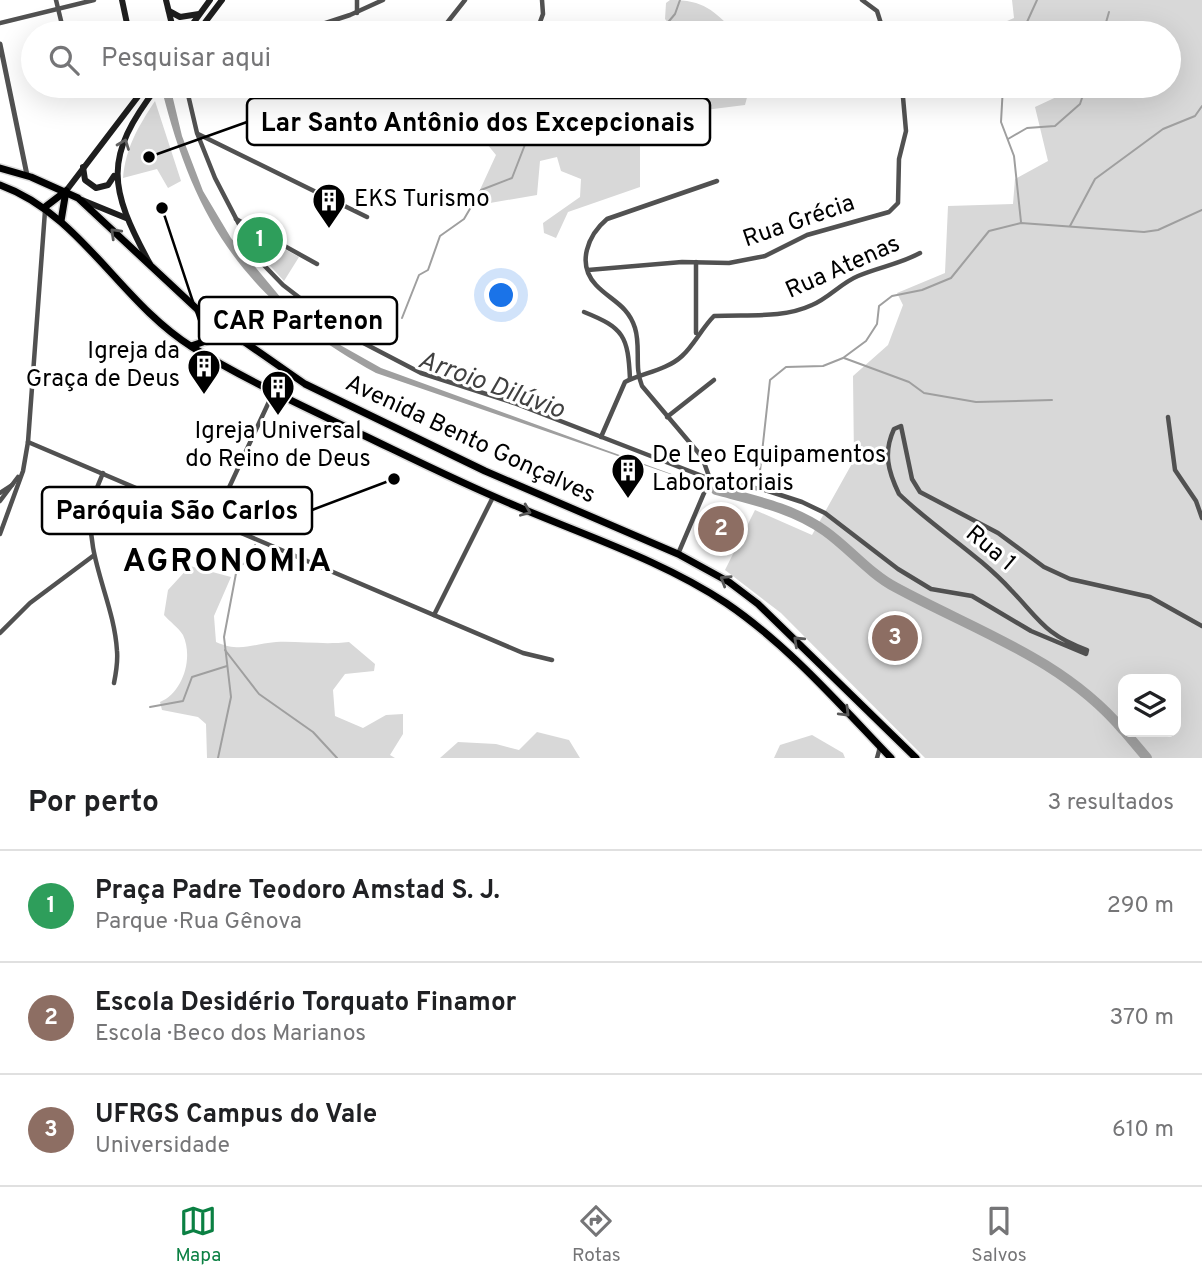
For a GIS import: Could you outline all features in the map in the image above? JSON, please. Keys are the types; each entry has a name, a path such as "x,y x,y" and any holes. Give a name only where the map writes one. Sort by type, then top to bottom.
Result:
{"main road":[{"path":"122,0 126,21"},
{"path":"166,0 171,21"},
{"path":"195,21 211,0"},
{"path":"208,21 222,0"},
{"path":"169,10 180,17 190,18 201,13"},
{"path":"45,207 66,191 136,98"},
{"path":"83,167 85,180 96,188 108,185 115,174 129,131 149,98"},
{"name":"Avenida Bento Gonçalves","path":"0,168 27,175 78,198 152,269 219,325 305,384 485,471 678,554 729,582 758,604 916,758"},
{"path":"115,174 126,218 152,269"},
{"name":"Avenida Bento Gonçalves","path":"2,186 45,207 136,302 190,346 274,391 493,497 682,577 727,604 771,638 891,758"},
{"path":"61,221 66,191"},
{"path":"78,198 126,218"},
{"path":"190,346 209,340 219,325"}],"street":[{"path":"56,0 61,21"},
{"path":"0,23 93,0"},
{"path":"357,0 357,12"},
{"path":"330,21 383,0"},
{"path":"447,21 464,0"},
{"path":"540,21 542,0"},
{"path":"862,0 877,10 880,21"},
{"path":"0,44 27,175"},
{"path":"189,98 197,133 233,218 256,257 283,285 348,335 421,373 514,403 710,479"},
{"path":"282,98 329,125 342,129 446,98"},
{"name":"Rua Grécia","path":"588,270 696,262 729,263 765,256 807,235 895,209 898,203 899,159 906,131 905,98"},
{"path":"197,133 367,217"},
{"path":"678,554 710,479 702,457 647,396 637,376 636,330 629,314 618,301 595,284 588,270 587,243 607,219 717,181"},
{"path":"0,195 2,186"},
{"path":"0,534 23,471 29,442 45,207"},
{"path":"233,218 317,264"},
{"name":"Rua Atenas","path":"630,379 672,364 684,354 696,334 714,316 762,316 813,305 848,281 875,269 901,264 920,253"},
{"path":"696,262 696,334"},
{"path":"584,312 614,324 627,347 630,379 623,386 601,437"},
{"path":"667,417 714,380"},
{"path":"213,522 274,391"},
{"path":"1168,417 1175,470 1196,501 1202,518"},
{"name":"Rua 1","path":"710,479 765,490 825,513 898,569 931,589 972,596 1031,631 1086,654 1087,650 1057,636 1031,615 1011,590 899,494 890,473 887,452 894,429 901,426 904,430 904,447 912,479 920,492 998,533 1044,567 1092,585 1150,597 1202,626"},
{"path":"29,442 523,653 552,660"},
{"path":"0,500 23,471"},
{"path":"103,473 92,501 90,527 93,556 111,616 117,650 114,683"},
{"path":"0,493 13,484"},
{"path":"435,615 493,497"},
{"path":"0,633 30,603 93,556"},
{"path":"877,758 880,746"}],"shaded area":[{"path":"670,0 682,0 700,4 724,21 667,21 666,3"},
{"path":"1012,0 1202,0 1202,758 925,758 781,613 725,570 755,510 812,535 854,460 853,376 888,345 903,305 897,293 945,273 948,206 1013,204 1015,179 1048,161 1035,107 1054,98 1181,98 1181,21 1007,21 1014,18"},
{"name":"Arroio Dilúvio","path":"164,98 173,98 182,136 203,191 231,238 286,304 333,341 381,368 699,484 376,373 332,346 294,318 261,288 234,256 210,220 191,180"},
{"path":"581,98 747,98 745,105 705,110 640,143 640,187 568,212 556,238 544,233 543,223 580,197 581,179 561,171 557,157 540,161 537,195 490,203 479,192 496,155 478,133 488,124 539,102 556,114"},
{"path":"155,101 181,181 168,188 157,169 123,178 134,138"},
{"path":"241,225 299,257 284,281 261,256"},
{"path":"190,566 231,577 214,616 216,642 239,647 276,642 349,642 375,664 374,671 345,674 333,690 335,716 363,728 386,715 403,714 403,734 390,755 395,758 207,758 206,724 198,717 162,710 160,702 174,691 184,674 187,654 183,635 164,615 168,590"},
{"path":"537,732 569,740 580,758 440,758 458,742 496,744 519,750"},
{"path":"812,735 843,753 845,758 774,758 780,745"}],"waterway":[{"path":"669,21 680,0"},
{"path":"1027,21 1037,0"},
{"path":"1106,21 1109,12"},
{"path":"402,318 419,275 428,270 440,236 464,219 481,190 512,178 533,124 557,116 580,98"},
{"path":"1002,98 1001,122 1014,156 1021,222"},
{"path":"1008,139 1027,128 1055,126 1080,104 1082,98"},
{"path":"1070,226 1095,179 1163,129 1195,116 1202,106"},
{"path":"759,480 770,380 786,367 823,366 843,358 866,341 877,324 879,306 892,296 922,290 951,278 989,231 1021,223 1144,232 1158,230 1202,210"},
{"path":"844,358 909,382 924,393 976,402 1052,400"},
{"name":"Arroio Dilúvio","path":"716,490 772,506 813,523 886,582 1046,665 1099,705 1118,725"},
{"path":"218,758 231,697 224,637 237,568 249,560 255,545"},
{"path":"225,650 259,694 313,732 337,758"},
{"path":"150,707 183,701 192,677 227,666"},
{"name":"Arroio Dilúvio","path":"1129,737 1147,758"}],"place":[{"name":"Lar Santo Antônio dos Excepcionais","path":"149,157"},
{"name":"CAR Partenon","path":"162,208"},
{"name":"EKS Turismo","path":"329,230"},
{"name":"Praça Padre Teodoro Amstad S. J.","path":"260,240"},
{"name":"Igreja da Graça de Deus","path":"204,396"},
{"name":"Igreja Universal do Reino de Deus","path":"278,417"},
{"name":"Paróquia São Carlos","path":"394,479"},
{"name":"De Leo Equipamentos Laboratoriais","path":"628,500"},
{"name":"Escola Desidério Torquato Finamor","path":"721,529"},
{"name":"UFRGS Campus do Vale","path":"895,638"}],"district":[{"name":"AGRONOMIA","path":"228,563"}]}
